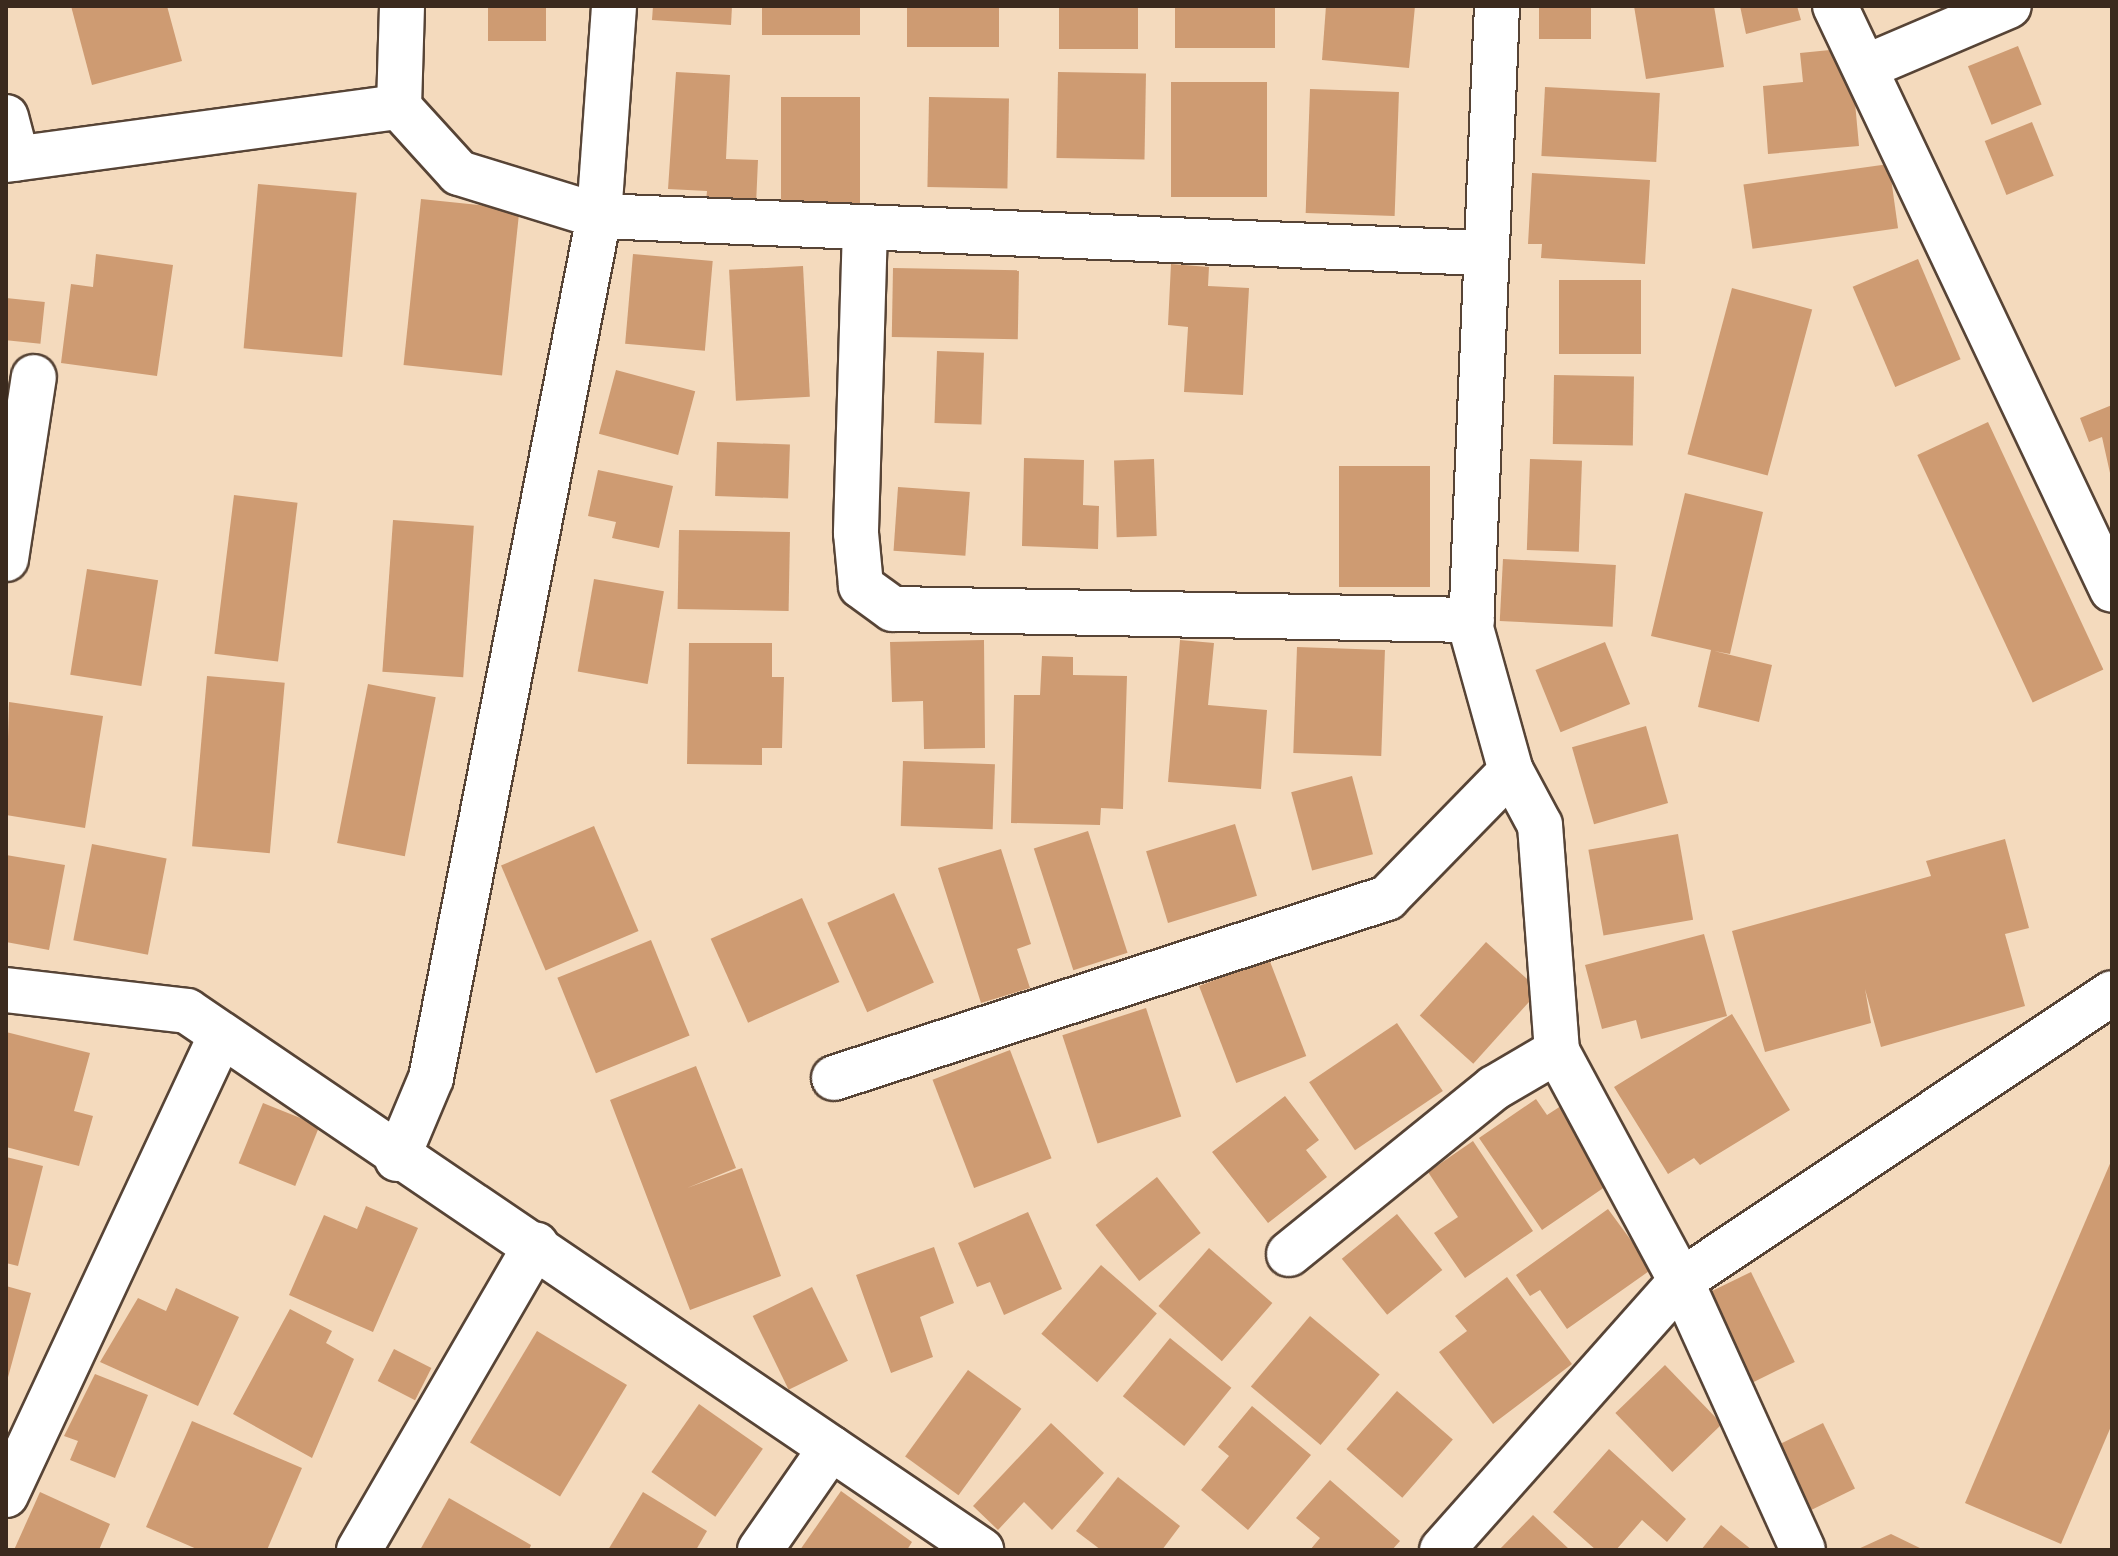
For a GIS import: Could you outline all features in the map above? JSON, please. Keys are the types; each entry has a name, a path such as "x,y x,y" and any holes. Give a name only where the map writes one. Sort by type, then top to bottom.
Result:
{"street":[{"path":"402,6 399,107 459,173 599,216 1481,253"},
{"path":"397,1159 431,1078 599,216 614,6"},
{"path":"1497,6 1481,253 1472,620 1511,771 1540,825 1557,1051 1681,1281 1803,1550"},
{"path":"1835,6 1868,66 1884,121 2110,579"},
{"path":"1868,66 2009,6"},
{"path":"6,117 12,160 399,107"},
{"path":"865,227 856,533 861,586 893,609 1472,620"},
{"path":"6,559 34,377"},
{"path":"834,1078 1387,898 1511,771"},
{"path":"6,990 187,1011 397,1159 536,1245 981,1550"},
{"path":"1442,1550 1681,1281 2112,993"},
{"path":"6,1495 221,1035"},
{"path":"1289,1254 1494,1088 1557,1051"},
{"path":"359,1550 536,1245"},
{"path":"760,1550 831,1448"}],"building":[{"path":"71,6 167,6 182,61 92,85"},
{"path":"488,6 546,6 546,41 488,41"},
{"path":"653,6 732,6 731,25 652,20"},
{"path":"762,6 860,6 860,35 762,35"},
{"path":"907,6 999,6 999,47 907,47"},
{"path":"1059,6 1138,6 1138,49 1059,49"},
{"path":"1175,6 1275,6 1275,48 1175,48"},
{"path":"1326,6 1415,6 1409,68 1322,60"},
{"path":"1539,6 1591,6 1591,39 1539,39"},
{"path":"1634,6 1714,6 1724,67 1646,79"},
{"path":"1740,6 1797,6 1801,20 1746,34"},
{"path":"2018,46 2042,104 1992,125 1968,66"},
{"path":"1850,48 1859,146 1768,154 1763,86 1803,82 1800,53"},
{"path":"676,72 730,75 726,159 758,160 756,205 706,202 707,191 668,189"},
{"path":"1058,72 1146,74 1144,160 1056,158"},
{"path":"1171,82 1267,82 1267,197 1171,197"},
{"path":"1545,87 1660,93 1656,162 1541,156"},
{"path":"1310,89 1399,92 1395,216 1306,213"},
{"path":"781,97 860,97 860,211 781,211"},
{"path":"929,97 1009,98 1007,188 927,187"},
{"path":"2032,122 2054,176 2006,195 1985,141"},
{"path":"1889,164 1898,228 1752,249 1743,184"},
{"path":"1532,173 1650,180 1645,264 1541,258 1542,244 1528,244"},
{"path":"258,184 357,193 342,357 244,348"},
{"path":"421,199 519,209 502,375 404,365"},
{"path":"96,254 173,265 157,376 61,363 71,284 93,287"},
{"path":"633,254 713,261 705,351 625,344"},
{"path":"1918,259 1961,359 1895,387 1853,287"},
{"path":"1171,264 1209,267 1208,286 1249,288 1243,395 1184,392 1188,327 1168,325"},
{"path":"803,266 810,397 736,401 729,270"},
{"path":"893,268 1019,270 1018,339 892,337"},
{"path":"1559,280 1641,280 1641,354 1559,354"},
{"path":"1732,288 1812,309 1768,476 1687,454"},
{"path":"6,298 45,302 40,344 6,340"},
{"path":"937,351 984,353 981,425 934,423"},
{"path":"616,370 695,391 678,455 599,434"},
{"path":"1554,375 1634,376 1633,445 1553,444"},
{"path":"2112,405 2112,482 2102,437 2089,442 2080,418"},
{"path":"1988,422 2103,669 2033,702 1917,455"},
{"path":"717,442 790,445 788,499 715,496"},
{"path":"1024,458 1084,460 1083,505 1099,506 1098,549 1022,546"},
{"path":"1154,459 1157,536 1117,537 1114,460"},
{"path":"1530,459 1582,461 1579,552 1527,550"},
{"path":"1339,466 1430,466 1430,587 1339,587"},
{"path":"598,470 673,486 659,548 612,538 616,522 588,516"},
{"path":"898,487 970,492 965,556 894,551"},
{"path":"1685,493 1763,512 1730,654 1714,651 1772,665 1759,722 1698,707 1711,650 1651,636"},
{"path":"234,495 298,503 278,662 215,654"},
{"path":"393,520 474,526 463,677 382,672"},
{"path":"679,530 790,532 789,611 678,609"},
{"path":"1503,559 1616,565 1613,627 1500,621"},
{"path":"87,569 158,580 141,686 70,675"},
{"path":"594,579 664,591 648,684 578,672"},
{"path":"984,640 985,748 924,749 923,701 892,702 890,642"},
{"path":"1180,640 1214,643 1208,705 1267,710 1261,789 1168,782"},
{"path":"1605,642 1630,704 1561,732 1535,670"},
{"path":"689,643 772,643 772,677 784,677 782,748 762,748 762,765 687,764"},
{"path":"1297,647 1385,650 1381,756 1293,753"},
{"path":"1042,656 1073,657 1073,675 1127,676 1123,809 1101,808 1100,825 1011,823 1014,695 1040,695"},
{"path":"207,676 285,683 270,853 192,846"},
{"path":"368,684 436,697 405,856 337,843"},
{"path":"9,702 103,716 85,828 6,815"},
{"path":"1646,726 1668,803 1594,824 1572,747"},
{"path":"903,761 995,764 993,829 901,826"},
{"path":"1352,776 1373,854 1312,871 1291,792"},
{"path":"1235,824 1257,896 1168,923 1146,851"},
{"path":"594,826 639,931 546,970 501,865"},
{"path":"1088,831 1128,953 1073,970 1034,849"},
{"path":"1678,834 1693,920 1603,935 1588,850"},
{"path":"2005,839 2029,928 2005,934 2025,1006 1881,1047 1865,989 1871,1023 1765,1052 1732,931 1931,876 1926,861"},
{"path":"92,844 167,859 148,955 73,940"},
{"path":"1001,849 1031,944 1017,949 1030,988 981,1003 938,868"},
{"path":"6,855 65,865 49,950 6,942"},
{"path":"894,893 934,983 867,1012 827,923"},
{"path":"802,898 839,982 748,1023 711,939"},
{"path":"1704,934 1727,1016 1641,1039 1636,1020 1602,1029 1585,965"},
{"path":"651,940 690,1035 596,1073 557,978"},
{"path":"1486,942 1540,990 1473,1064 1420,1016"},
{"path":"1269,959 1306,1056 1236,1083 1199,986"},
{"path":"1146,1008 1181,1116 1098,1144 1062,1035"},
{"path":"1732,1014 1790,1110 1700,1165 1694,1158 1668,1174 1614,1087"},
{"path":"1397,1023 1443,1091 1355,1150 1309,1082"},
{"path":"6,1032 90,1053 74,1111 93,1116 79,1166 6,1147"},
{"path":"1010,1050 1052,1158 974,1188 933,1080"},
{"path":"696,1066 736,1168 687,1188 742,1168 781,1276 690,1310 610,1100"},
{"path":"1285,1096 1319,1140 1306,1150 1327,1177 1268,1223 1212,1152"},
{"path":"1536,1099 1547,1115 1564,1104 1615,1180 1542,1230 1479,1138"},
{"path":"263,1103 320,1126 295,1186 239,1163"},
{"path":"1473,1141 1533,1231 1465,1278 1434,1233 1458,1217 1428,1172"},
{"path":"6,1157 43,1166 18,1266 6,1263"},
{"path":"2112,1159 2112,1424 2061,1544 1965,1503"},
{"path":"1157,1177 1201,1233 1139,1281 1096,1225"},
{"path":"366,1206 418,1228 373,1332 289,1295 324,1215 357,1229"},
{"path":"1608,1209 1652,1269 1567,1329 1540,1290 1530,1296 1516,1275"},
{"path":"1028,1212 1062,1289 1004,1315 990,1282 977,1287 958,1243"},
{"path":"1397,1214 1442,1270 1387,1315 1342,1259"},
{"path":"934,1247 954,1303 920,1317 933,1357 891,1373 856,1275"},
{"path":"1209,1248 1272,1303 1222,1361 1158,1306"},
{"path":"1101,1265 1157,1314 1097,1382 1041,1334"},
{"path":"1751,1272 1795,1362 1752,1383 1708,1293"},
{"path":"1507,1277 1572,1364 1493,1424 1439,1352 1467,1331 1455,1316"},
{"path":"6,1286 31,1293 7,1381 6,1381"},
{"path":"812,1287 848,1361 789,1390 753,1316"},
{"path":"176,1288 239,1317 198,1406 100,1362 138,1298 166,1311"},
{"path":"290,1309 332,1331 326,1343 354,1359 312,1458 233,1414"},
{"path":"1310,1316 1380,1374 1321,1445 1251,1386"},
{"path":"537,1331 627,1385 560,1497 470,1442"},
{"path":"1170,1338 1231,1388 1184,1446 1123,1396"},
{"path":"394,1349 431,1368 415,1400 378,1381"},
{"path":"1665,1365 1722,1424 1672,1472 1615,1413"},
{"path":"968,1370 1021,1409 959,1495 905,1457"},
{"path":"95,1374 148,1395 115,1478 70,1460 78,1441 64,1436"},
{"path":"1397,1391 1453,1440 1402,1498 1346,1449"},
{"path":"699,1404 763,1449 715,1517 651,1472"},
{"path":"1252,1406 1311,1455 1248,1530 1201,1490 1229,1456 1218,1447"},
{"path":"192,1421 302,1468 267,1550 199,1550 146,1527"},
{"path":"1051,1423 1104,1473 1052,1530 1024,1502 998,1530 973,1506"},
{"path":"1823,1423 1855,1489 1809,1511 1777,1445"},
{"path":"1609,1449 1686,1519 1667,1542 1642,1520 1616,1550 1596,1550 1553,1512"},
{"path":"1118,1477 1180,1526 1162,1550 1101,1550 1076,1531"},
{"path":"1330,1480 1400,1541 1392,1550 1310,1550 1320,1538 1296,1518"},
{"path":"841,1491 912,1542 907,1550 800,1550"},
{"path":"40,1492 110,1524 99,1550 14,1550"},
{"path":"643,1492 707,1531 696,1550 608,1550"},
{"path":"449,1498 531,1545 529,1550 420,1550"},
{"path":"1533,1515 1570,1550 1499,1550"},
{"path":"1721,1525 1752,1550 1701,1550"},
{"path":"1891,1534 1924,1550 1856,1550"}]}
